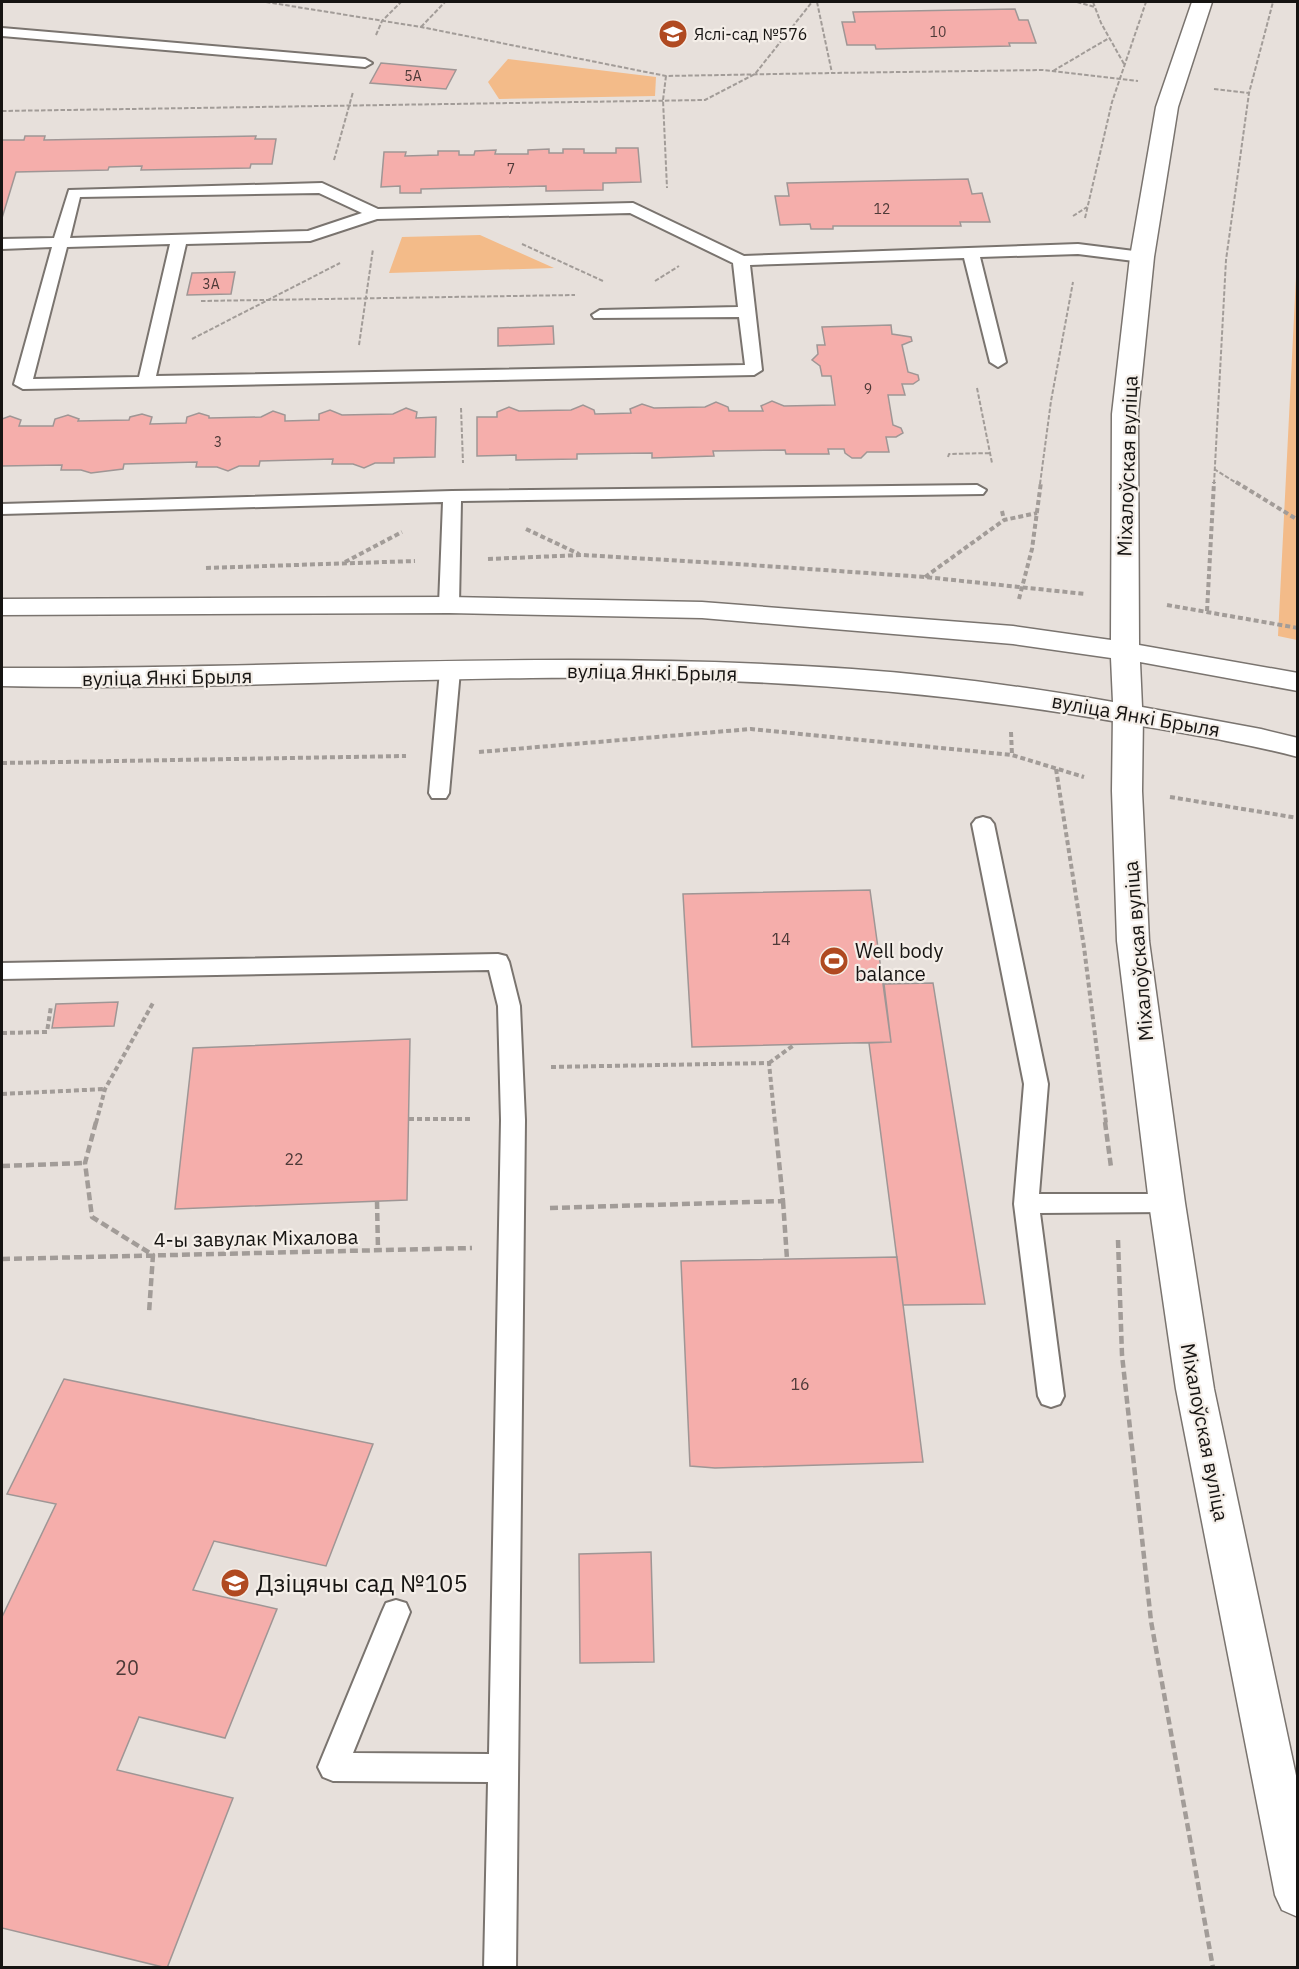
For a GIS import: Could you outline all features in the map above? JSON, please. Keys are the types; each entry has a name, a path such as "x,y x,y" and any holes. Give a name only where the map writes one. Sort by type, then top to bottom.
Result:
{"street":[{"name":"Міхалоўская вуліца","path":"1202,2 1167,107 1142,257 1125,414 1123,598 1128,713 1126,790 1133,941 1167,1203 1196,1389 1298,1895"},
{"path":"2,607 448,605 702,610 1013,635 1126,651 1298,682"},
{"name":"вуліца Янкі Брыля","path":"2,676 135,679 450,671 697,671 852,678 1010,693 1261,738 1298,748"}],"lane":[{"path":"2,32 365,63"},
{"path":"375,214 322,188 74,193 23,384 754,370 741,261"},
{"path":"2,244 310,236 375,214 633,208 741,261 971,255 1078,249 1142,257"},
{"path":"146,381 179,240"},
{"path":"971,255 998,362"},
{"path":"600,315 746,312"},
{"path":"2,509 452,496 977,490"},
{"path":"448,605 452,496"},
{"path":"439,793 450,671"},
{"path":"982,824 1036,1084 1026,1204 1051,1396"},
{"path":"2,971 175,966 498,962 509,1006 513,1120 501,1768 500,1968"},
{"path":"1026,1204 1167,1203"},
{"path":"396,1612 333,1767 501,1768"}],"path":[{"path":"267,2 421,27 666,76 1052,71 1119,78"},
{"path":"382,21 401,2"},
{"path":"421,27 445,2"},
{"path":"2,111 705,100 755,74 812,2"},
{"path":"817,2 832,73"},
{"path":"1077,2 1095,7"},
{"path":"1093,2 1124,64"},
{"path":"1013,635 1037,513 1051,401 1078,249 1119,78 1146,2"},
{"path":"1274,2 1249,93 1226,260 1207,611 1298,628"},
{"path":"1052,71 1109,38"},
{"path":"322,188 329,177 348,104 365,63"},
{"path":"650,218 668,212 663,100 666,76"},
{"path":"453,213 611,284"},
{"path":"356,379 364,298 373,246 363,251"},
{"path":"652,282 711,247"},
{"path":"152,361 342,262"},
{"path":"165,302 585,295"},
{"path":"976,385 992,464"},
{"path":"1214,469 1298,520"},
{"path":"1001,509 1004,520"},
{"path":"925,577 1004,520 1037,513"},
{"path":"1010,693 1012,755"},
{"path":"2,763 442,756 751,729 1012,755 1126,790 1298,818"},
{"path":"1056,769 1084,946 1116,1203 1122,1355 1151,1621 1213,1968"},
{"path":"149,1313 153,1255 92,1217 86,1163 105,1089 175,966"},
{"path":"2,1034 46,1032 52,1016 51,1004"},
{"path":"511,1068 770,1063 794,1045"},
{"path":"770,1063 787,1259"},
{"path":"2,1094 105,1089"},
{"path":"409,1119 513,1120"},
{"path":"2,1166 86,1163"},
{"path":"377,1201 378,1250"},
{"path":"511,1209 783,1201"},
{"name":"4-ы завулак Міхалова","path":"2,1259 511,1247"}],"shaded area":[{"path":"508,59 656,77 655,96 499,99 488,82"},
{"path":"480,235 554,268 389,273 402,237"},
{"path":"1297,257 1298,640 1278,636"}],"building":[{"path":"1015,9 1019,20 1028,20 1036,43 1009,43 1010,46 876,49 875,45 847,45 842,22 855,22 853,12"},
{"path":"381,63 456,70 446,89 370,83"},
{"path":"25,136 45,136 44,140 256,136 255,139 276,139 272,164 251,164 250,168 141,170 142,166 109,167 108,170 16,172 2,218 2,140 24,140"},
{"path":"616,148 638,148 641,182 603,183 603,190 546,191 546,186 421,189 421,193 400,193 400,186 381,187 384,152 406,152 405,156 438,155 438,151 459,151 459,155 474,155 475,151 496,150 495,154 528,154 528,150 549,149 549,153 563,153 563,149 584,149 584,153 616,153"},
{"path":"968,179 972,194 982,193 990,222 960,222 961,226 833,226 833,229 811,229 810,224 780,225 775,196 789,196 787,183"},
{"path":"235,272 231,294 187,295 192,273"},
{"path":"891,325 892,334 911,337 912,341 902,345 908,372 918,375 919,380 913,384 902,384 905,395 888,395 893,425 901,428 903,433 896,437 886,437 889,452 867,452 861,458 852,458 845,453 844,449 828,449 829,454 786,454 785,450 713,451 714,456 652,458 652,453 577,454 577,459 516,460 516,455 477,456 477,417 497,417 497,412 509,407 519,411 571,410 583,405 594,410 595,414 631,413 630,409 642,404 654,408 705,407 716,402 728,407 729,411 763,411 761,406 772,401 784,406 835,405 831,376 822,376 820,366 812,360 818,354 817,345 825,345 822,327"},
{"path":"553,326 554,344 498,346 498,328"},
{"path":"406,408 417,412 416,418 436,417 435,457 394,458 394,463 375,463 364,468 353,464 332,464 333,459 260,461 259,466 239,466 228,471 217,467 196,467 197,462 124,464 123,469 91,473 81,470 61,470 62,465 2,466 2,419 10,416 21,420 19,426 53,426 55,419 68,415 79,419 78,421 129,420 130,417 142,414 152,417 150,424 186,423 187,417 199,413 209,418 261,417 273,411 285,415 285,421 319,420 319,414 330,410 342,415 393,414"},
{"path":"870,890 891,1042 692,1047 683,894"},
{"path":"933,983 985,1304 903,1305 869,1043 891,1042 884,984"},
{"path":"118,1002 114,1026 52,1028 56,1004"},
{"path":"410,1039 407,1200 175,1209 193,1048"},
{"path":"897,1257 923,1462 715,1468 690,1466 681,1261"},
{"path":"64,1379 373,1444 326,1566 214,1541 193,1590 277,1609 225,1738 139,1717 117,1770 233,1798 167,1968 2,1928 2,1617 56,1504 7,1494"},
{"path":"651,1552 654,1662 580,1663 579,1554"}],"place":[{"name":"Яслі-сад №576","path":"673,34"},
{"name":"Well body balance","path":"834,961"},
{"name":"Дзіцячы сад №105","path":"235,1583"}]}
